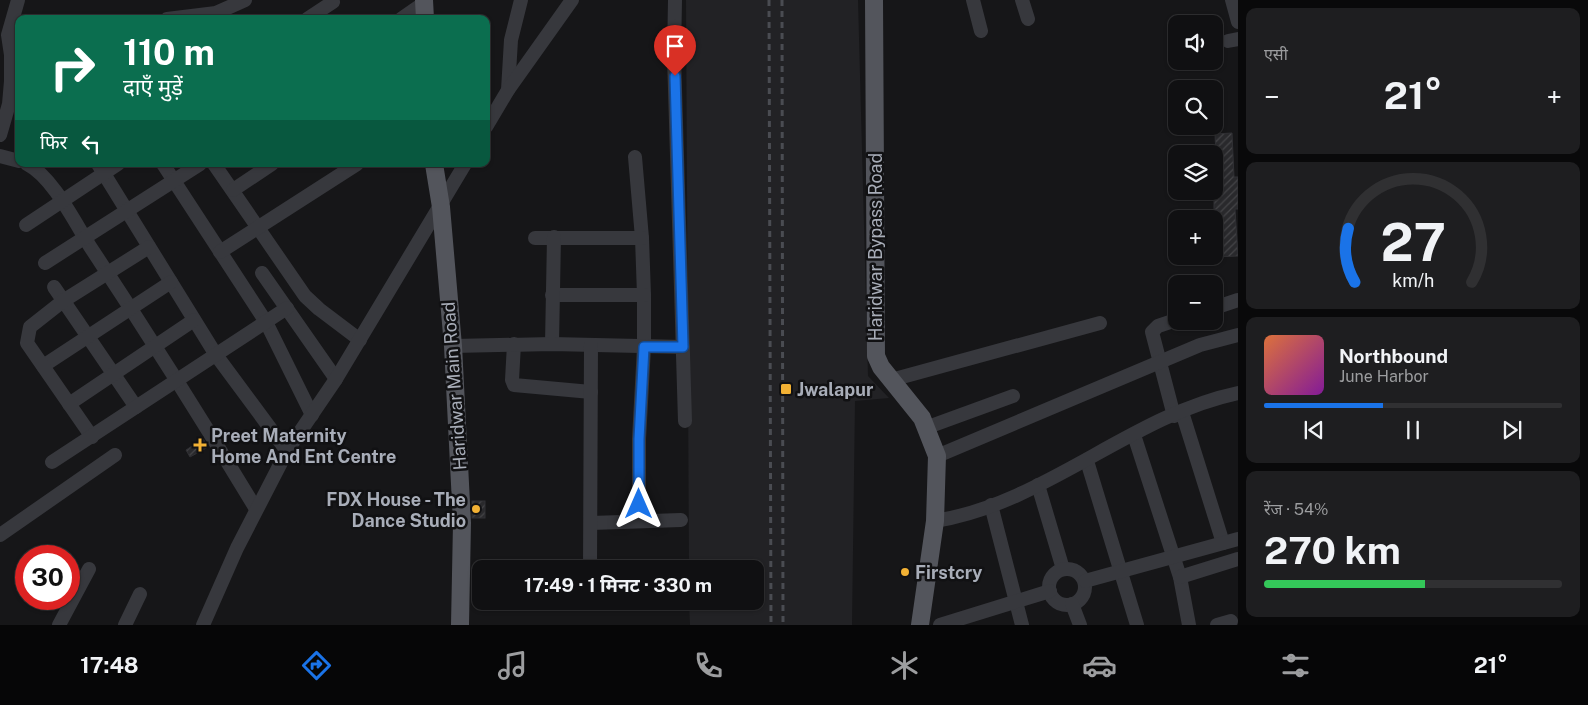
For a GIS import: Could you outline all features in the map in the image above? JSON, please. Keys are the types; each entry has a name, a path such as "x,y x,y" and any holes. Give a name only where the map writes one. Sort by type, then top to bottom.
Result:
{"main road":[{"name":"Haridwar Bypass Road","path":"874,0 876,356 881,367 928,427 938,456 935,521 920,625"},
{"name":"Haridwar Main Road","path":"434,167 441,207 453,346 462,523 460,625"},
{"name":"Haridwar Main Road","path":"441,207 436,255 450,478 448,625"}],"street":[{"path":"16,15 18,0"},
{"path":"200,15 216,13 245,0"},
{"path":"508,90 511,40 522,0"},
{"path":"490,120 508,90 572,0"},
{"path":"675,0 674,56 685,421"},
{"path":"973,0 981,31"},
{"path":"1022,0 1028,19"},
{"path":"1232,0 1238,22"},
{"path":"314,15 333,2"},
{"path":"409,15 424,7"},
{"path":"0,135 9,104 11,55 8,34 15,20"},
{"path":"0,156 15,160"},
{"path":"635,157 642,238 644,295 644,347 639,439 639,520"},
{"path":"32,167 41,172 156,346 256,509"},
{"path":"165,167 266,322 312,415"},
{"path":"45,263 195,167"},
{"path":"216,167 305,296 318,309 360,340"},
{"path":"233,190 268,167"},
{"path":"220,252 351,167"},
{"path":"203,625 256,509 287,451 360,340 463,167"},
{"path":"26,225 61,202 101,168 216,355 287,451"},
{"path":"552,344 554,237"},
{"path":"535,238 642,238"},
{"path":"92,436 27,343 30,327 64,301 149,248"},
{"path":"262,273 336,378"},
{"path":"43,366 171,282"},
{"path":"54,287 136,407"},
{"path":"552,295 644,295"},
{"path":"1223,305 1238,300"},
{"path":"52,462 287,308"},
{"path":"69,404 194,320"},
{"path":"891,380 1100,323"},
{"path":"1168,323 1158,326 1152,332 1160,363 1223,543"},
{"path":"938,456 1200,345 1238,335"},
{"path":"514,344 512,380 514,385 591,392"},
{"path":"453,346 552,344 683,347"},
{"path":"590,560 591,346"},
{"path":"935,521 962,516 991,505 1038,485 1178,414 1216,399 1238,393"},
{"path":"928,427 1013,396"},
{"path":"1134,435 1174,556 1189,625"},
{"path":"0,535 115,455"},
{"path":"1088,460 1137,625"},
{"path":"1038,485 1063,569"},
{"path":"991,505 1022,625"},
{"path":"591,523 681,520"},
{"path":"1085,581 1238,539"},
{"path":"1180,577 1238,559"},
{"path":"59,625 89,569"},
{"path":"1063,569 1079,572 1085,581 1085,593 1078,602 1061,604 1052,597 1050,580 1063,569"},
{"path":"940,625 969,621 1050,591"},
{"path":"125,625 140,594"},
{"path":"1072,604 1080,625"},
{"path":"1217,625 1231,621"}],"shaded area":[{"path":"686,0 858,0 868,376 889,398 855,401 852,625 690,625 689,610 764,610 764,560 689,560"}],"building":[{"path":"1232,133 1234,177 1238,177 1238,209 1235,209 1238,256 1223,257 1223,210 1214,210 1214,200 1223,200 1223,145 1216,145 1215,135"},
{"path":"203,439 208,447 190,457 186,450"},
{"name":"FDX House - The Dance Studio","path":"472,501 485,501 485,518 472,518"}],"railway":[{"path":"769,0 771,625"},
{"path":"782,0 783,625"}],"place":[{"name":"Jwalapur","path":"786,389"},
{"name":"Preet Maternity Home And Ent Centre","path":"200,445"},
{"name":"FDX House - The Dance Studio","path":"476,509"},
{"name":"Firstcry","path":"905,572"}],"route":[{"path":"639,504 639,439 644,347 683,347 675,76"}]}
